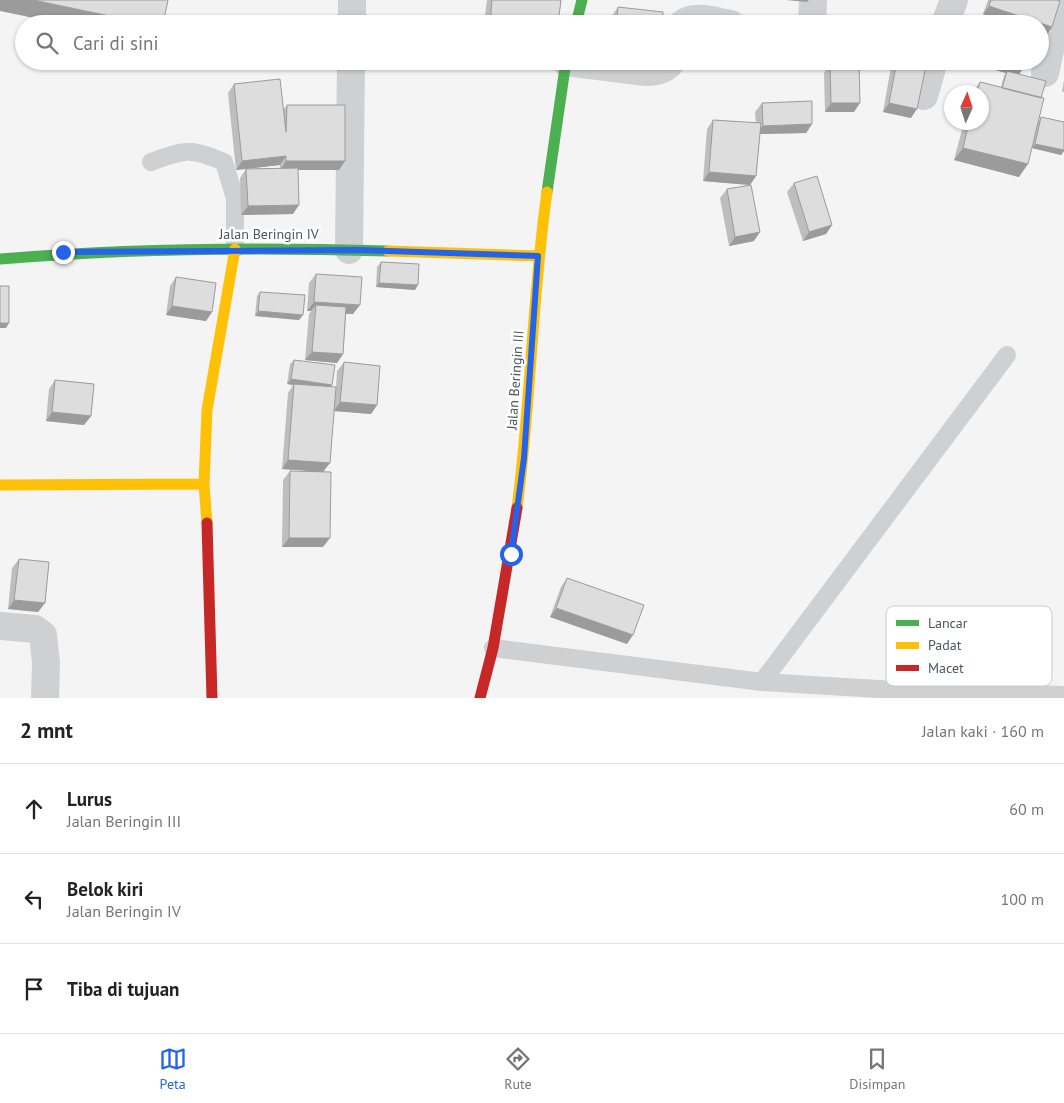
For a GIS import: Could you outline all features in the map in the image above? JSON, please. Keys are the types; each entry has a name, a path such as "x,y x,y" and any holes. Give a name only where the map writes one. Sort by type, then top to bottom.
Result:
{"street":[{"path":"352,0 352,15"},
{"path":"578,15 582,0"},
{"path":"812,15 813,0"},
{"path":"948,15 954,0"},
{"path":"1049,55 1061,0"},
{"path":"349,250 351,70"},
{"name":"Jalan Beringin III","path":"480,698 493,648 511,554 524,458 538,256 565,70"},
{"path":"630,70 646,72 662,70"},
{"path":"924,96 931,70"},
{"path":"212,698 209,561 204,484 207,410 235,249"},
{"name":"Jalan Beringin IV","path":"0,258 63,252 235,249 349,250 538,256"},
{"path":"0,485 204,484"},
{"path":"0,626 34,629 43,635 46,663 45,698"}],"lane":[{"path":"151,162 173,154 193,150 224,162 234,198 235,249"},
{"path":"762,682 1006,355"},
{"path":"493,648 762,682 912,691 1064,695"}],"building":[{"path":"33,0 168,0 165,15 105,15"},
{"path":"492,0 561,0 559,15 491,15"},
{"path":"991,0 1060,1 1052,27 1049,26 1049,15 1016,15 989,6"},
{"path":"618,7 663,12 663,15 617,15"},
{"path":"830,70 859,70 860,103 831,103"},
{"path":"895,70 925,70 917,109 889,103"},
{"path":"1007,71 1046,81 1041,98 1002,88"},
{"path":"280,79 286,132 287,105 345,105 345,161 286,161 286,156 242,161 234,84"},
{"path":"980,82 1044,98 1028,164 963,148 967,130 989,130 989,85 979,85"},
{"path":"812,101 812,124 763,126 762,103"},
{"path":"1041,117 1064,122 1064,150 1035,144"},
{"path":"713,120 761,123 756,176 709,172"},
{"path":"298,168 299,205 248,206 246,169"},
{"path":"817,176 832,225 809,232 794,183"},
{"path":"751,185 760,232 735,237 727,189"},
{"path":"381,262 419,264 418,285 379,283"},
{"path":"316,274 362,277 360,305 314,302"},
{"path":"176,277 216,283 212,312 172,306"},
{"path":"0,286 9,286 9,323 0,323"},
{"path":"260,292 305,295 303,315 258,311"},
{"path":"316,305 346,307 343,354 312,352"},
{"path":"294,360 335,365 332,385 291,379"},
{"path":"344,362 380,366 377,405 340,402"},
{"path":"55,380 94,384 91,416 52,412"},
{"path":"294,384 336,387 330,463 288,460"},
{"path":"290,471 331,472 330,538 289,538"},
{"path":"19,559 49,562 45,603 14,600"},
{"path":"567,578 644,605 633,635 556,608"}],"traffic: fast":[{"path":"578,15 582,0"},
{"path":"547,192 565,70"},
{"path":"0,259 194,249 388,251"}],"traffic: slow":[{"path":"517,508 547,192"},
{"path":"204,484 207,410 235,249"},
{"path":"388,251 538,256"},
{"path":"0,485 204,484 207,523"}],"traffic: jam":[{"path":"480,698 493,648 517,508"},
{"path":"207,523 212,698"}],"route":[{"path":"63,252 235,249 358,250 538,256 524,458 511,554"}]}
